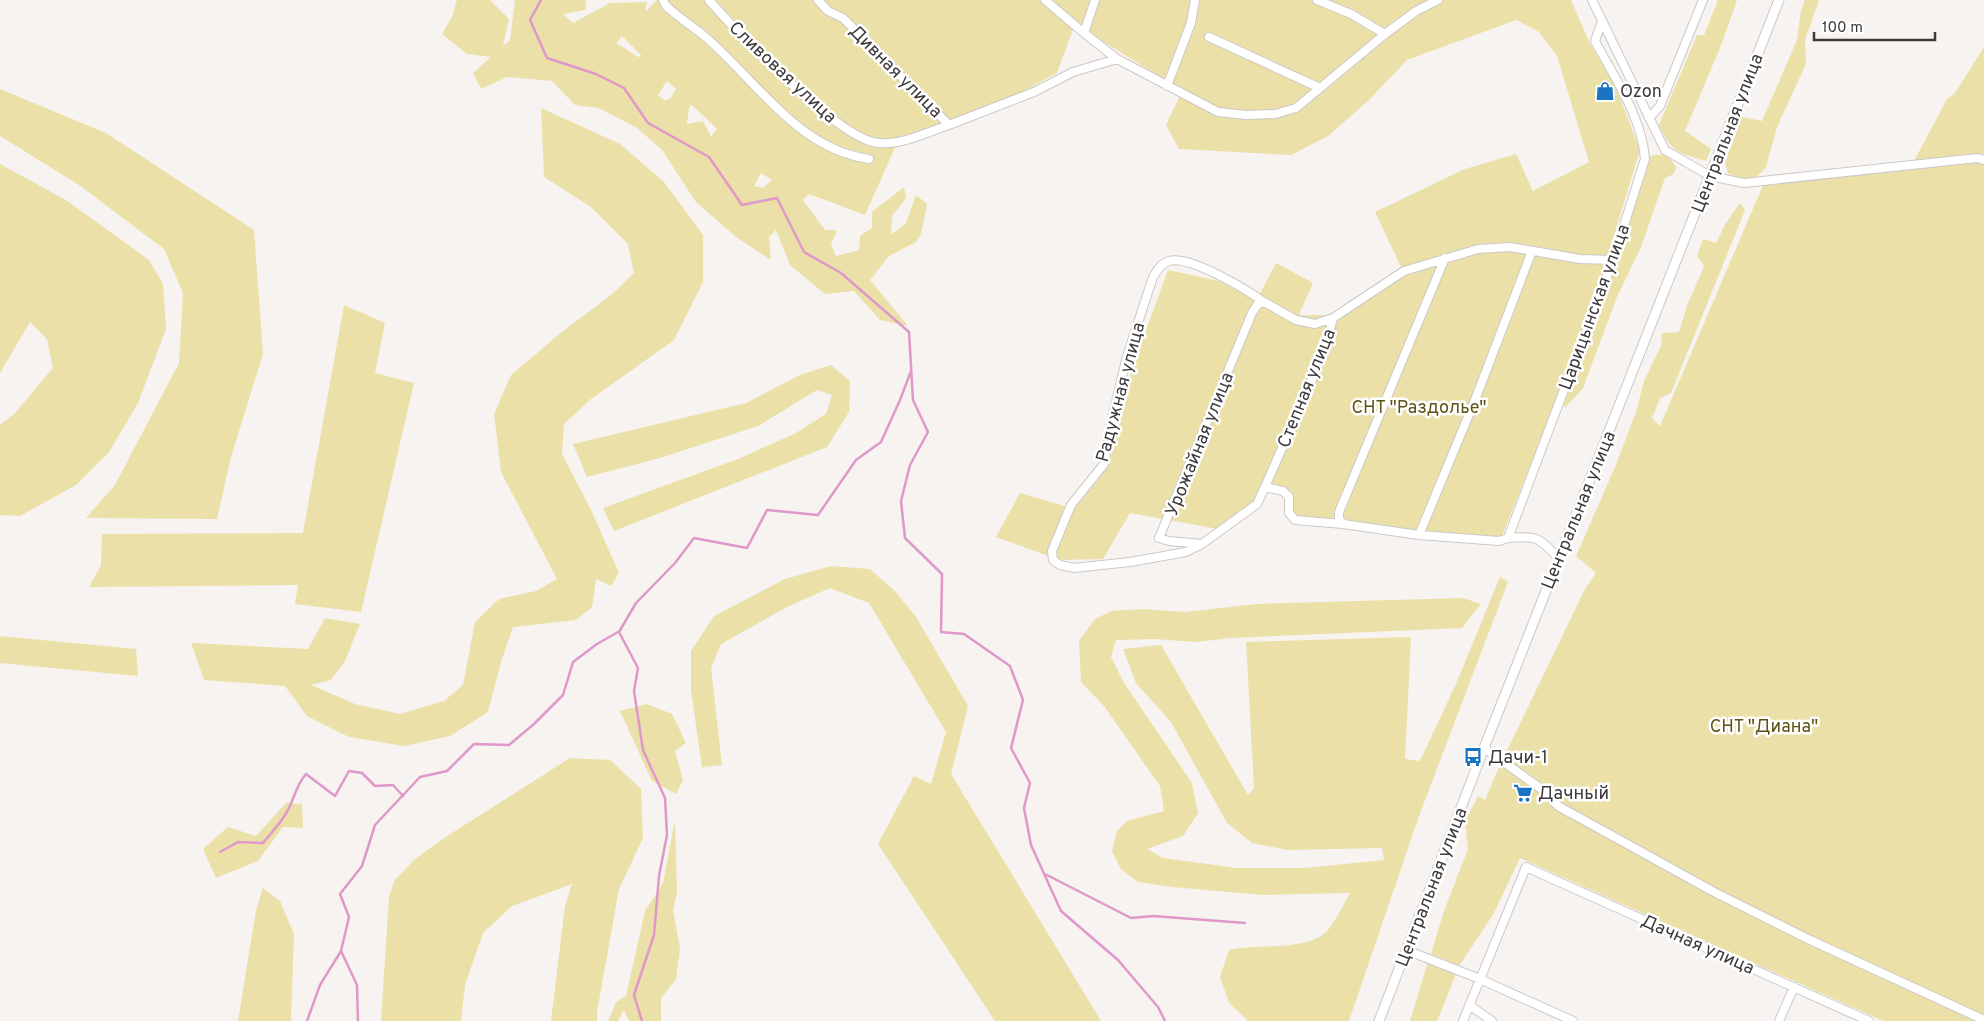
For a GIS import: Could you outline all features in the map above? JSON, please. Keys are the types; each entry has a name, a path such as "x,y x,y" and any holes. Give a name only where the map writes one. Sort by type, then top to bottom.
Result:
{"street":[{"path":"662,0 666,6 702,34 802,131 856,157 869,159"},
{"name":"Сливовая улица","path":"709,0 730,24 801,93 851,133 878,144 901,142 949,125"},
{"name":"Дивная улица","path":"818,0 828,11 842,18 949,125 1034,92 1073,72 1117,59"},
{"path":"1045,0 1117,59 1218,112 1246,115 1275,114 1296,108 1385,34 1416,11 1438,0"},
{"path":"1084,33 1095,0"},
{"path":"1167,86 1191,23 1195,0"},
{"path":"1317,0 1351,14 1385,34"},
{"path":"1592,0 1665,150 1710,176 1744,183 1977,158 1984,160"},
{"path":"1649,118 1660,106 1703,0"},
{"name":"Центральная улица","path":"1379,1021 1484,748 1779,0"},
{"name":"Царицынская улица","path":"1508,538 1613,260 1645,159 1644,145 1633,115 1595,41 1602,21"},
{"path":"1209,37 1320,88"},
{"name":"Степная улица","path":"1266,487 1325,350 1333,318 1404,271 1478,249 1510,247 1580,259 1613,260"},
{"path":"1419,535 1475,400 1532,251"},
{"path":"1343,524 1339,519 1339,512 1444,258"},
{"name":"Радужная улица","path":"1202,544 1186,552 1130,562 1074,568 1060,565 1053,560 1052,551 1071,505 1104,464 1111,423 1127,356 1153,277 1160,267 1168,261 1179,260 1217,274 1264,302"},
{"path":"1264,302 1296,320 1315,324 1333,318"},
{"name":"Урожайная улица","path":"1202,544 1169,541 1159,538 1252,314 1258,304 1264,302"},
{"path":"1202,544 1257,504 1266,487 1283,491 1289,497 1289,513 1295,520 1343,524 1419,535 1499,541 1528,536 1545,544 1559,560"},
{"path":"1484,748 1540,788 1558,806 1654,859 1808,939 1984,1020"},
{"name":"Дачная улица","path":"1480,980 1526,867 1869,1021"},
{"path":"1406,950 1574,1021"},
{"path":"1463,1021 1480,980"},
{"path":"1779,1021 1794,987"},
{"path":"1469,1005 1492,1021"}],"green space":[{"name":"СНТ \"Раздолье\"","path":"457,0 490,0 509,19 503,46 510,40 515,0 586,0 585,10 563,14 573,23 610,3 647,2 645,12 657,0 1571,0 1590,44 1614,82 1640,150 1609,252 1606,269 1500,541 1413,533 1293,516 1292,491 1263,485 1253,507 1232,517 1218,529 1130,513 1103,559 1060,560 996,537 1020,493 1074,509 1102,475 1112,452 1133,366 1168,270 1219,281 1256,301 1276,263 1313,283 1299,315 1332,315 1401,267 1375,212 1465,169 1516,154 1533,191 1589,162 1557,56 1539,32 1516,20 1407,60 1369,100 1328,136 1291,155 1179,149 1166,125 1183,89 1075,24 1057,73 1016,95 898,141 865,215 809,194 803,200 825,230 837,230 831,244 836,256 859,250 860,236 872,228 872,212 904,187 906,198 892,216 891,235 906,223 916,195 927,204 921,234 916,242 889,256 870,280 908,326 880,320 854,291 825,294 790,265 776,230 769,237 771,260 736,237 696,202 662,150 637,128 599,108 575,105 552,81 507,77 481,89 473,73 491,57 467,54 442,34 452,17","holes":["622,36 641,56 638,57 616,43","667,81 676,89 671,98 665,101 658,95","692,105 717,129 711,137 703,121 687,124 689,107","761,173 772,180 763,188 754,186"]},
{"path":"1718,0 1737,0 1722,43 1685,131 1711,149 1706,161 1688,156 1676,150 1668,141 1659,125 1697,35 1704,35"},
{"path":"1805,0 1819,0 1805,40 1806,64 1777,127 1766,167 1753,181 1747,181 1728,173 1725,162 1742,117 1762,121 1797,40 1801,10"},
{"name":"СНТ \"Диана\"","path":"1984,47 1984,1021 1883,1021 1520,858 1493,915 1459,966 1431,954 1444,911 1468,849 1465,822 1478,796 1485,800 1585,589 1596,573 1576,556 1615,467 1636,412 1644,381 1661,346 1662,333 1679,332 1687,306 1704,266 1697,256 1703,239 1716,243 1726,223 1740,203 1745,210 1671,393 1660,398 1652,418 1660,426 1767,176 1914,161 1947,99 1955,93"},
{"path":"0,89 106,133 254,230 263,354 231,457 217,519 86,518 115,485 179,363 183,293 164,249 79,185 0,136"},
{"path":"541,108 620,144 664,182 703,235 703,282 674,340 591,399 564,424 562,454 592,512 619,573 611,586 596,579 592,607 576,620 513,627 501,662 488,712 450,736 404,746 349,737 307,716 285,686 204,680 191,643 308,649 325,618 360,624 345,661 331,680 311,685 355,704 400,714 444,701 463,685 475,622 499,599 536,591 557,579 501,472 494,414 511,375 563,331 611,295 634,273 628,244 591,207 544,177"},
{"path":"1666,154 1676,167 1674,174 1665,178 1641,247 1617,297 1583,388 1565,408 1562,398 1641,174 1649,156"},
{"path":"0,164 66,200 149,260 163,284 166,329 138,403 109,452 76,485 20,516 0,515 0,425 14,414 53,368 47,339 30,322 0,373"},
{"path":"344,305 385,323 375,373 414,383 361,612 295,604 298,585 89,587 101,565 102,534 303,533"},
{"path":"831,365 850,381 849,412 827,447 614,531 603,508 738,459 796,433 826,414 832,395 817,390 758,426 660,458 587,477 573,444 746,403 800,375"},
{"path":"831,566 870,569 895,591 916,617 968,706 951,774 1101,1021 995,1021 878,844 914,776 931,784 946,732 869,603 830,588 789,606 721,644 711,668 722,765 702,767 691,690 691,651 714,616 785,579"},
{"path":"1500,577 1508,582 1419,816 1349,1021 1248,1021 1229,1003 1220,977 1229,950 1293,945 1317,938 1329,929 1350,893 1264,895 1172,887 1138,882 1121,869 1112,851 1117,831 1127,821 1164,811 1160,786 1104,706 1081,682 1079,641 1095,619 1111,611 1142,609 1185,612 1257,604 1463,598 1481,604 1462,628 1231,638 1196,642 1154,639 1116,640 1111,657 1124,683 1192,783 1198,813 1183,836 1147,849 1163,858 1237,868 1305,868 1384,860 1382,848 1288,850 1252,843 1227,823 1171,722 1136,683 1123,649 1161,645 1248,795 1254,788 1246,642 1411,637 1405,759 1420,761 1456,684"},
{"path":"0,636 136,649 138,676 0,663"},
{"path":"647,704 672,714 686,743 675,751 683,780 676,794 652,781 620,711"},
{"path":"570,758 610,760 641,789 643,838 619,889 597,1021 551,1021 565,906 572,884 512,906 483,933 465,985 461,1021 381,1021 389,896 395,880 414,860 441,840"},
{"path":"286,803 302,804 303,828 283,827 258,861 216,878 203,849 228,827 256,836"},
{"path":"675,820 677,892 673,910 680,948 676,979 661,998 661,1021 629,1021 624,1010 618,1021 608,1021 616,1002 626,996 645,911 663,883"},
{"path":"263,888 280,901 294,934 291,1021 238,1021 256,910"},
{"path":"1428,962 1456,974 1437,1021 1410,1021"}],"waterway":[{"path":"541,0 530,20 547,58 596,74 624,88 648,123 709,157 742,205 777,198 804,252 841,273 909,332 913,400 928,432 910,465 901,501 905,538 942,574 941,632 964,634 1010,666 1023,700 1011,748 1030,783 1024,808 1031,845 1061,911 1118,960 1158,1007 1165,1021"},
{"path":"642,1021 634,995 654,935 659,876 667,835 665,798 643,750 634,691 638,668 619,632 636,603 675,563 694,538 747,548 767,510 818,515 856,460 881,442 911,371"},
{"path":"358,1021 357,985 341,951 349,917 340,894 362,866 375,825 420,777 447,771 474,744 509,745 534,724 563,695 573,662 597,644 618,632"},
{"path":"220,852 238,842 263,843 285,815 299,784 306,774 335,796 349,771 362,773 375,786 393,785 403,796"},
{"path":"1045,874 1131,918 1153,916 1245,923"},
{"path":"307,1021 320,985 341,951"}],"place":[{"name":"Ozon","path":"1605,91"},
{"name":"Дачи-1","path":"1473,757"},
{"name":"Дачный","path":"1523,793"}]}
